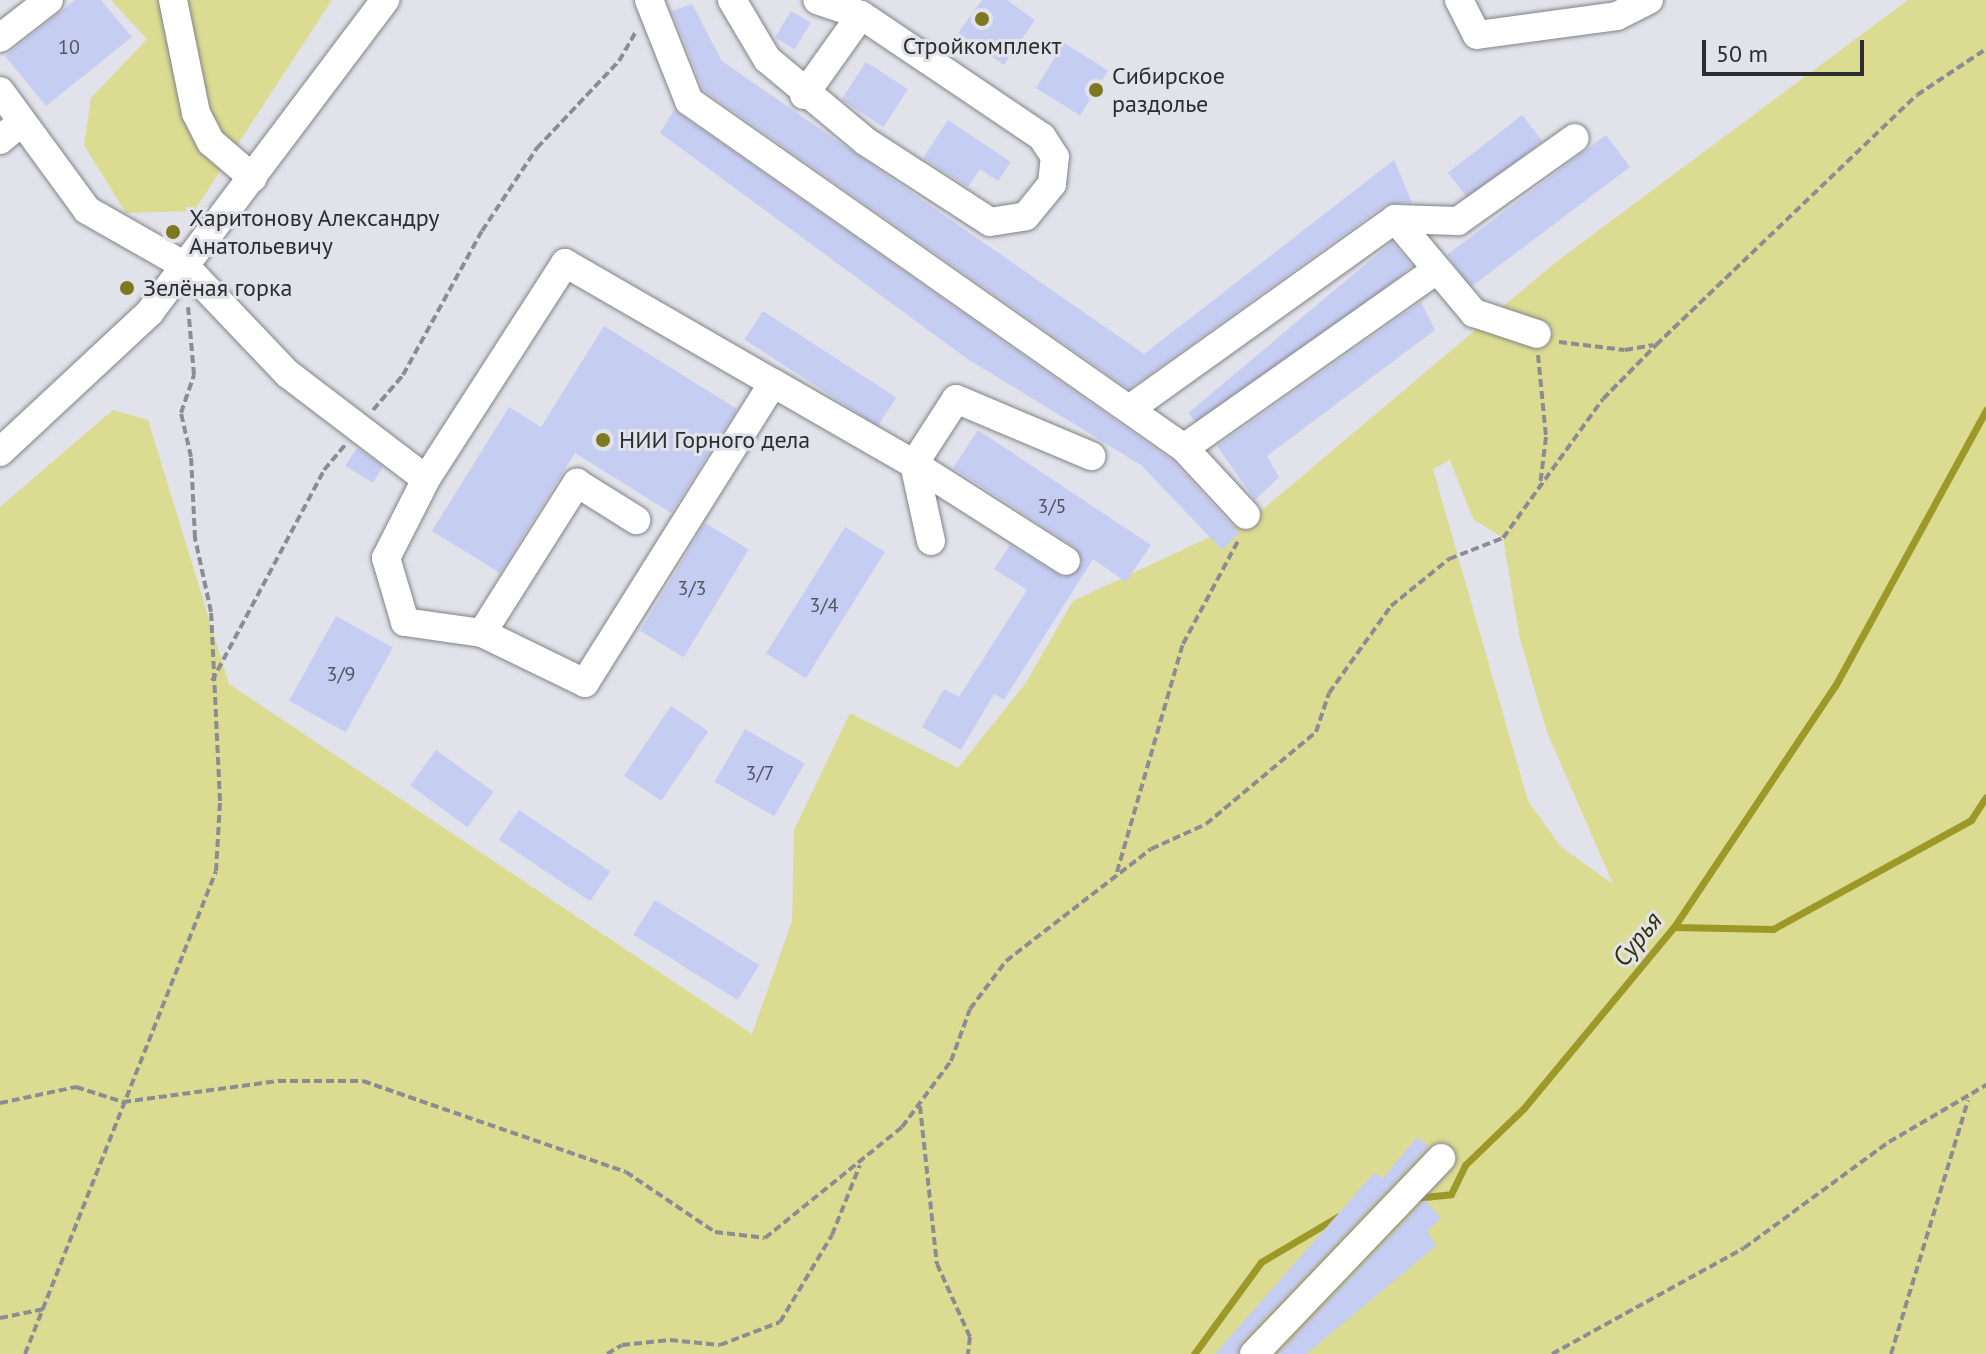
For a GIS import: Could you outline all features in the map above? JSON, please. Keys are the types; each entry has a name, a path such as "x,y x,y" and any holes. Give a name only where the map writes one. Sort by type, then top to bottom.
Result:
{"street":[{"path":"0,38 49,0"},
{"path":"173,0 196,113 211,142 253,178"},
{"path":"0,452 122,340 185,266 385,0"},
{"path":"732,0 767,59 804,95 990,222 1026,216 1052,184 1055,157 1042,137 861,15 817,0"},
{"path":"1459,0 1477,35 1617,16 1649,0"},
{"path":"650,2 689,101 1131,408 1184,448 1246,515"},
{"path":"804,95 861,15"},
{"path":"0,91 10,131 112,237 185,266 288,374 426,479"},
{"path":"1131,408 1395,219 1458,221 1575,138"},
{"path":"1395,219 1435,271 1474,313 1537,334"},
{"path":"773,383 585,683 482,633 405,622 386,558 426,479 565,263 914,464 1066,561"},
{"path":"1184,448 1435,271"},
{"path":"931,541 914,464 956,399 1091,456"},
{"path":"482,633 577,483 636,520"},
{"path":"1254,1354 1441,1158"}],"path":[{"path":"211,683 324,470 403,375 482,231 537,148 619,61 650,2"},
{"path":"0,1103 76,1087 123,1102 278,1081 363,1081 626,1172 715,1232 765,1238 860,1163 920,1103 951,1061 970,1009 1006,961 1117,872 1206,824 1316,732 1329,693 1391,606 1449,559 1503,538 1603,399 1656,345 1917,95 1986,49"},
{"path":"25,1354 216,871 220,801 211,683 211,612 195,538 191,457 181,413 194,375 185,266"},
{"path":"1539,488 1546,437 1537,334 1582,348 1656,345"},
{"path":"1117,872 1183,644 1244,530 1246,515"},
{"path":"1552,1354 1744,1248 1889,1142 1969,1099 1986,1085"},
{"path":"1891,1354 1969,1099"},
{"path":"920,1103 937,1264 970,1337 968,1354"},
{"path":"607,1354 622,1345 670,1340 720,1345 780,1322 832,1235 860,1163"},
{"path":"0,1318 44,1309"}],"shaded area":[{"path":"111,0 332,0 194,211 126,213 84,145 91,98 147,39"},
{"path":"1908,0 1986,0 1986,1354 0,1354 0,507 113,410 148,420 229,684 752,1034 792,921 794,830 850,713 958,768 1025,684 1073,601 1255,516 1556,262","holes":["1450,460 1473,519 1503,538 1520,639 1547,732 1613,884 1561,847 1528,801 1433,469"]}],"building":[{"path":"75,0 101,0 132,37 46,106 5,56"},
{"path":"982,0 1007,0 1035,20 1004,65 958,33"},
{"path":"692,4 722,61 1144,354 1394,160 1412,202 1385,205 1129,389 703,90 672,11"},
{"path":"791,11 811,23 795,49 775,38"},
{"path":"1064,43 1108,71 1080,116 1036,88"},
{"path":"866,62 908,89 883,127 841,100"},
{"path":"674,110 1173,461 1239,533 1222,550 1141,465 966,358 660,133"},
{"path":"1522,115 1542,141 1468,199 1448,173"},
{"path":"948,120 1011,162 998,181 980,169 968,187 923,158"},
{"path":"1606,135 1630,167 1471,287 1447,255"},
{"path":"1392,242 1412,266 1208,437 1188,413"},
{"path":"1421,302 1435,330 1267,456 1279,477 1255,500 1217,446"},
{"path":"763,311 896,398 878,426 744,340"},
{"name":"НИИ Горного дела","path":"604,326 737,409 671,513 575,453 500,573 432,531 509,407 541,427"},
{"path":"978,430 1151,545 1126,582 1093,559 1004,700 994,694 961,750 922,727 944,689 959,697 1027,590 994,569 1010,545 1064,578 1083,563 1075,547 953,468"},
{"path":"357,448 383,467 373,483 345,466"},
{"path":"705,523 749,549 684,657 640,631"},
{"path":"845,527 885,552 806,678 766,653"},
{"path":"336,616 393,648 346,732 289,701"},
{"path":"671,706 708,731 661,801 624,776"},
{"path":"745,729 805,764 774,816 714,782"},
{"path":"436,750 493,792 468,827 410,786"},
{"path":"519,810 610,872 590,901 499,840"},
{"path":"655,900 759,965 738,1000 633,935"},
{"path":"1417,1137 1429,1146 1242,1342 1237,1354 1215,1354 1374,1173 1383,1178"},
{"path":"1425,1200 1441,1218 1427,1231 1436,1246 1306,1354 1278,1354"}],"waterway":[{"name":"Сурья","path":"1415,1198 1451,1194 1465,1165 1524,1108 1674,927 1835,686 1986,410"},
{"path":"1674,927 1773,929 1971,820 1986,797"},
{"name":"Сурья","path":"1194,1354 1261,1262 1339,1216"}],"place":[{"name":"Стройкомплект","path":"982,19"},
{"name":"Сибирское раздолье","path":"1096,90"},
{"name":"Харитонову Александру Анатольевичу","path":"173,232"},
{"name":"Зелёная горка","path":"127,288"},
{"name":"НИИ Горного дела","path":"603,440"}]}
